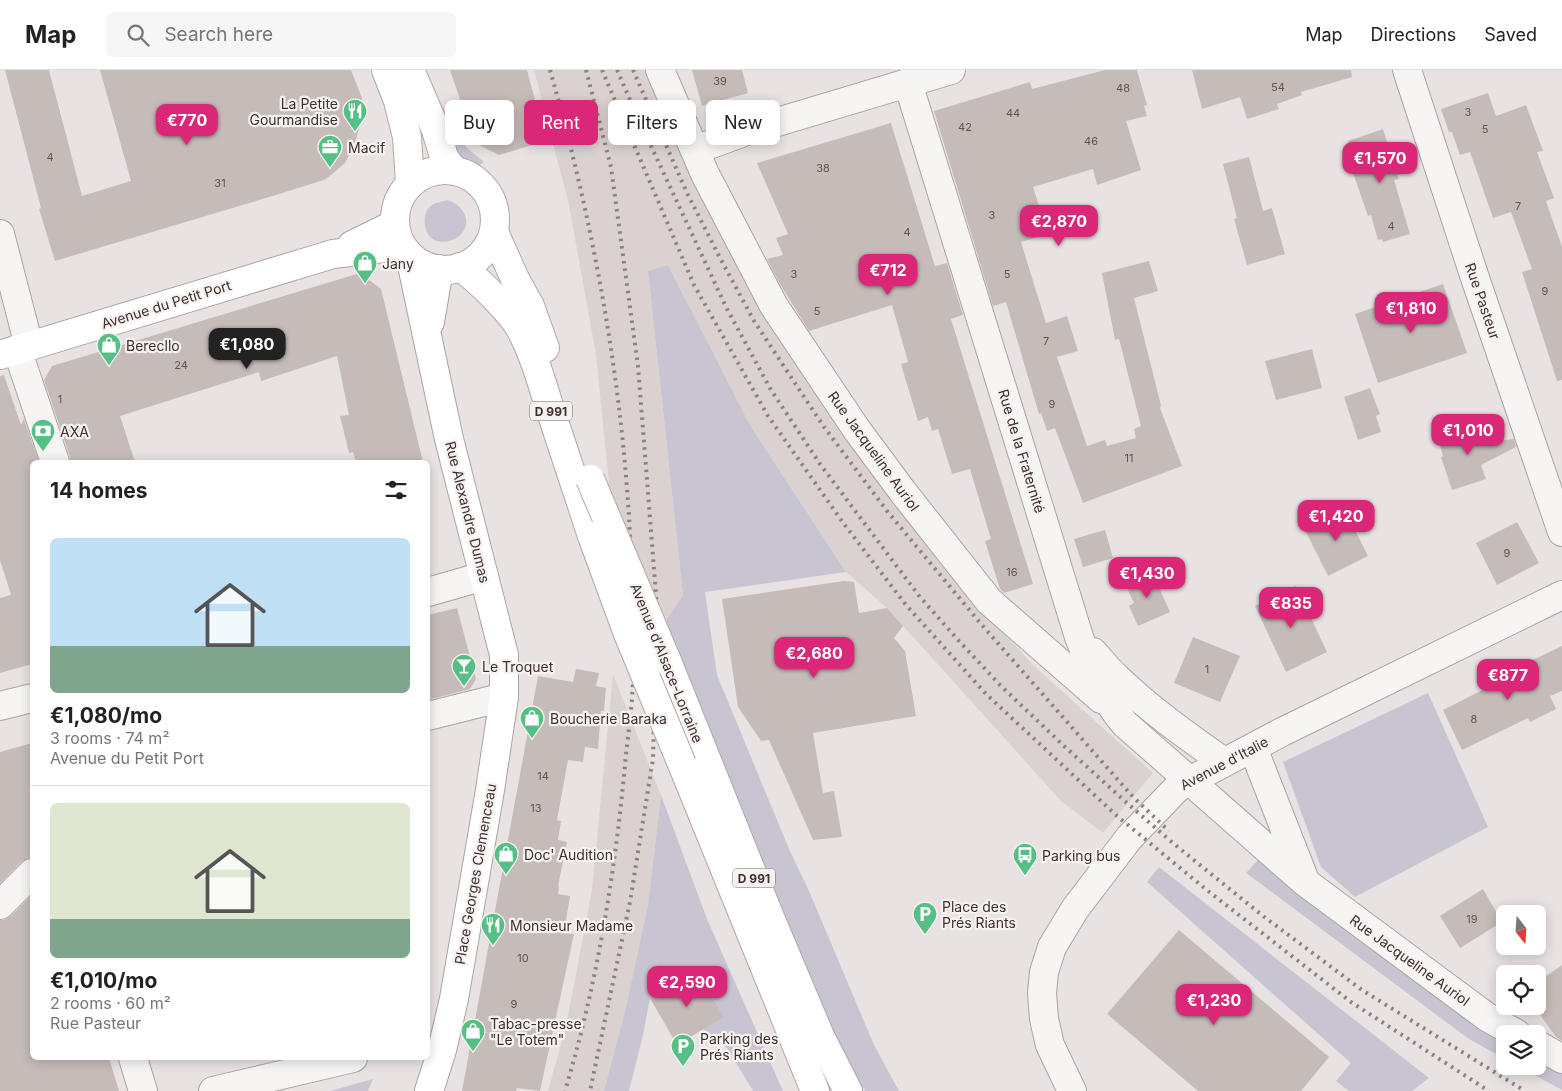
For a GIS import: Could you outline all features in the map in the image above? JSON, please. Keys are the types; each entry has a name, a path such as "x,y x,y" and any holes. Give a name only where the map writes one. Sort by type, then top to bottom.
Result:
{"main road":[{"path":"386,70 398,101 406,137 410,183"},
{"path":"410,70 436,130 444,158 453,170"},
{"path":"438,170 453,170 469,175 482,185 491,199 495,215 494,232 487,247 475,260 450,268 423,265 402,242 396,209 401,195 410,183 423,174 438,170"},
{"name":"Avenue d'Alsace-Lorraine","path":"494,232 530,306 590,479 667,661 788,961 820,1036 848,1091"},
{"name":"Avenue du Petit Port","path":"10,348 333,254 402,242"},
{"name":"Rue Alexandre Dumas","path":"402,242 428,339 449,439 504,655 504,691"},
{"name":"Avenue d'Alsace-Lorraine","path":"450,268 471,274 512,317 529,346 592,536 628,634 815,1091"},
{"name":"Rue Alexandre Dumas","path":"428,339 432,304 450,268"},
{"name":"Place Georges Clemenceau","path":"429,1091 434,1049 455,989 490,790 504,691"}],"street":[{"name":"Rue Jacqueline Auriol","path":"660,70 705,174 774,306 857,430 902,492 989,601 1111,708 1125,724 1305,882 1487,1017 1501,1025"},
{"path":"696,150 744,132 951,70"},
{"name":"Rue Pasteur","path":"1407,70 1475,278 1562,532"},
{"name":"Rue de la Fraternité","path":"908,83 1080,637 1116,678 1174,726 1224,762"},
{"path":"0,234 10,348 54,460"},
{"path":"430,591 484,576"},
{"name":"Avenue d'Italie","path":"1072,1091 1050,1045 1044,1018 1042,993 1044,972 1052,947 1075,909 1129,838 1178,786 1562,594"},
{"name":"Rue Jacqueline Auriol","path":"1080,637 1094,675 1111,708"},
{"path":"430,715 504,691"},
{"path":"0,706 30,698"},
{"path":"1252,748 1305,882"},
{"path":"0,905 30,875"},
{"path":"1546,1050 1562,1059"},
{"path":"134,1060 143,1091"},
{"path":"213,1091 345,1060"}],"shaded area":[{"path":"534,70 647,70 659,100 608,100 608,145 676,145 738,266 953,576 1033,665 1153,773 1103,833 1061,801 887,608 846,572 751,427 668,265 648,272 683,595 665,622 610,494 596,355 569,205 553,145 598,145 598,100 542,100"},
{"path":"452,145 465,145 484,162 476,168 451,149"},
{"path":"447,200 461,209 466,218 466,223 459,236 450,241 440,242 431,238 428,234 425,227 425,214 435,203"},
{"path":"668,265 751,427 846,572 705,592 717,675 789,849 809,891 874,1045 899,1091 865,1091 847,1062 786,922 665,622 683,595 648,271"},
{"path":"613,674 661,795 648,905 626,1007 604,1091 548,1091 566,1026 592,890"},
{"path":"1428,693 1488,827 1355,897 1321,867 1283,762"},
{"path":"661,795 707,919 783,1091 753,1091 727,1048 703,1029 723,1017 695,971 650,998 629,1091 604,1091 626,1007 648,905"},
{"path":"1258,860 1480,1023 1496,1032 1496,1054 1469,1039 1246,873"},
{"path":"1159,867 1429,1078 1412,1091 1349,1091 1336,1081 1351,1063 1147,882"},
{"path":"1546,1059 1562,1068 1562,1090 1534,1075 1546,1075"},
{"path":"373,1079 368,1091 330,1091"}],"building":[{"path":"5,70 49,70 82,196 131,181 100,70 351,70 362,98 362,117 356,140 345,163 324,180 55,261 39,209 41,208"},
{"path":"450,70 527,70 535,100 524,100 524,145 533,145 499,155 479,145 514,145 514,100 460,100"},
{"path":"692,70 742,70 748,93 723,100 706,100 706,105 702,106"},
{"path":"1105,70 1137,70 1147,105 1144,106 1147,116 1126,121 1141,170 1097,185 1093,169 1033,187 1048,234 1021,242 1046,323 1067,316 1078,351 1057,357 1087,446 1105,440 1107,446 1136,438 1134,429 1141,426 1119,339 1115,340 1102,273 1149,261 1158,291 1134,298 1161,405 1160,408 1182,466 1083,503 1055,428 1047,431 1041,413 1039,414 1006,302 993,306 934,111 1030,82 1032,89"},
{"path":"1192,70 1351,70 1352,77 1301,92 1302,95 1277,104 1279,109 1247,119 1240,97 1202,109"},
{"path":"1488,93 1496,116 1526,105 1543,151 1537,152 1554,198 1546,201 1562,247 1562,380 1557,381 1522,272 1532,269 1511,212 1493,218 1470,152 1460,155 1441,109"},
{"path":"891,123 935,266 947,263 963,315 951,319 1033,584 1004,593 1000,589 985,541 991,539 970,469 952,474 938,429 932,431 928,417 918,421 901,364 908,362 892,305 809,331 767,259 783,255 776,238 788,234 757,163"},
{"path":"1383,129 1389,148 1396,146 1405,173 1397,175 1399,179 1394,180 1410,234 1383,242 1382,239 1378,240 1371,215 1368,216 1349,161 1355,159 1348,141"},
{"path":"1249,157 1263,211 1272,208 1285,254 1247,265 1234,219 1237,218 1223,164"},
{"path":"360,273 381,289 423,460 355,460 353,452 349,453 340,416 349,415 337,356 261,381 259,372 120,416 134,460 70,460 44,380 52,366"},
{"path":"1443,284 1467,353 1378,383 1355,314"},
{"path":"1312,349 1322,388 1276,400 1265,361"},
{"path":"4,375 21,425 24,419 38,460 30,460 30,665 0,673 0,598 11,595 0,560 0,376"},
{"path":"1370,388 1380,414 1376,416 1381,432 1358,440 1344,397"},
{"path":"1471,425 1477,444 1514,439 1516,447 1481,465 1486,479 1452,490 1441,457 1443,456 1437,435"},
{"path":"1344,508 1368,556 1328,576 1304,528"},
{"path":"1517,522 1539,563 1497,585 1476,543"},
{"path":"1105,530 1113,558 1083,567 1074,539"},
{"path":"1152,572 1170,612 1138,626 1129,606 1134,603 1125,584"},
{"path":"844,581 854,582 859,613 887,608 903,626 894,638 905,651 916,716 813,733 823,793 834,791 842,837 813,840 769,740 761,741 738,707 722,599"},
{"path":"1296,586 1327,652 1286,672 1255,606"},
{"path":"457,608 476,679 470,689 430,699 430,615"},
{"path":"1193,637 1240,656 1220,702 1174,683"},
{"path":"1562,646 1562,691 1550,696 1556,709 1530,722 1528,718 1462,750 1443,710 1520,671 1518,667"},
{"path":"576,669 599,673 596,686 606,688 604,711 601,711 598,749 585,747 583,762 568,760 557,820 561,821 558,840 567,842 558,894 570,896 564,933 574,934 540,1091 517,1088 516,1091 462,1091 538,676 573,682"},
{"path":"30,744 30,858 21,862 0,883 0,752"},
{"path":"1483,889 1496,912 1496,926 1460,948 1440,916"},
{"path":"30,897 30,1060 110,1060 119,1091 0,1091 0,920 11,916"},
{"path":"1179,930 1329,1057 1301,1091 1198,1091 1107,1014"},
{"path":"1562,965 1562,1041 1556,1037 1540,1015 1546,1015 1546,976"},
{"path":"695,971 724,1017 677,1045 650,998"}],"railway":[{"path":"550,70 583,198 608,329 625,461 630,527 634,648 632,699 611,881 587,1008 565,1091"},
{"path":"586,70 611,167 638,366 657,607 653,759 630,902 590,1091"},
{"path":"602,70 694,285 768,416 844,524 906,605 986,694 1117,816 1208,891 1351,1002 1489,1091"},
{"path":"617,70 726,307 771,390 820,464 920,597 959,641 1000,685 1127,803 1263,916 1362,990 1525,1091"},
{"path":"633,70 687,193 719,256 754,321 824,427 887,511 981,624 1133,797 1169,831"}],"place":[{"name":"La Petite Gourmandise","path":"355,132"},
{"name":"Macif","path":"330,168"},
{"name":"Jany","path":"365,284"},
{"name":"Berecllo","path":"109,366"},
{"name":"AXA","path":"43,452"},
{"name":"Le Troquet","path":"464,687"},
{"name":"Boucherie Baraka","path":"532,739"},
{"name":"Doc' Audition","path":"506,875"},
{"name":"Parking bus","path":"1025,876"},
{"name":"Place des Prés Riants","path":"925,935"},
{"name":"Monsieur Madame","path":"493,946"},
{"name":"Tabac-presse \"Le Totem\"","path":"473,1052"},
{"name":"Parking des Prés Riants","path":"683,1067"}]}
